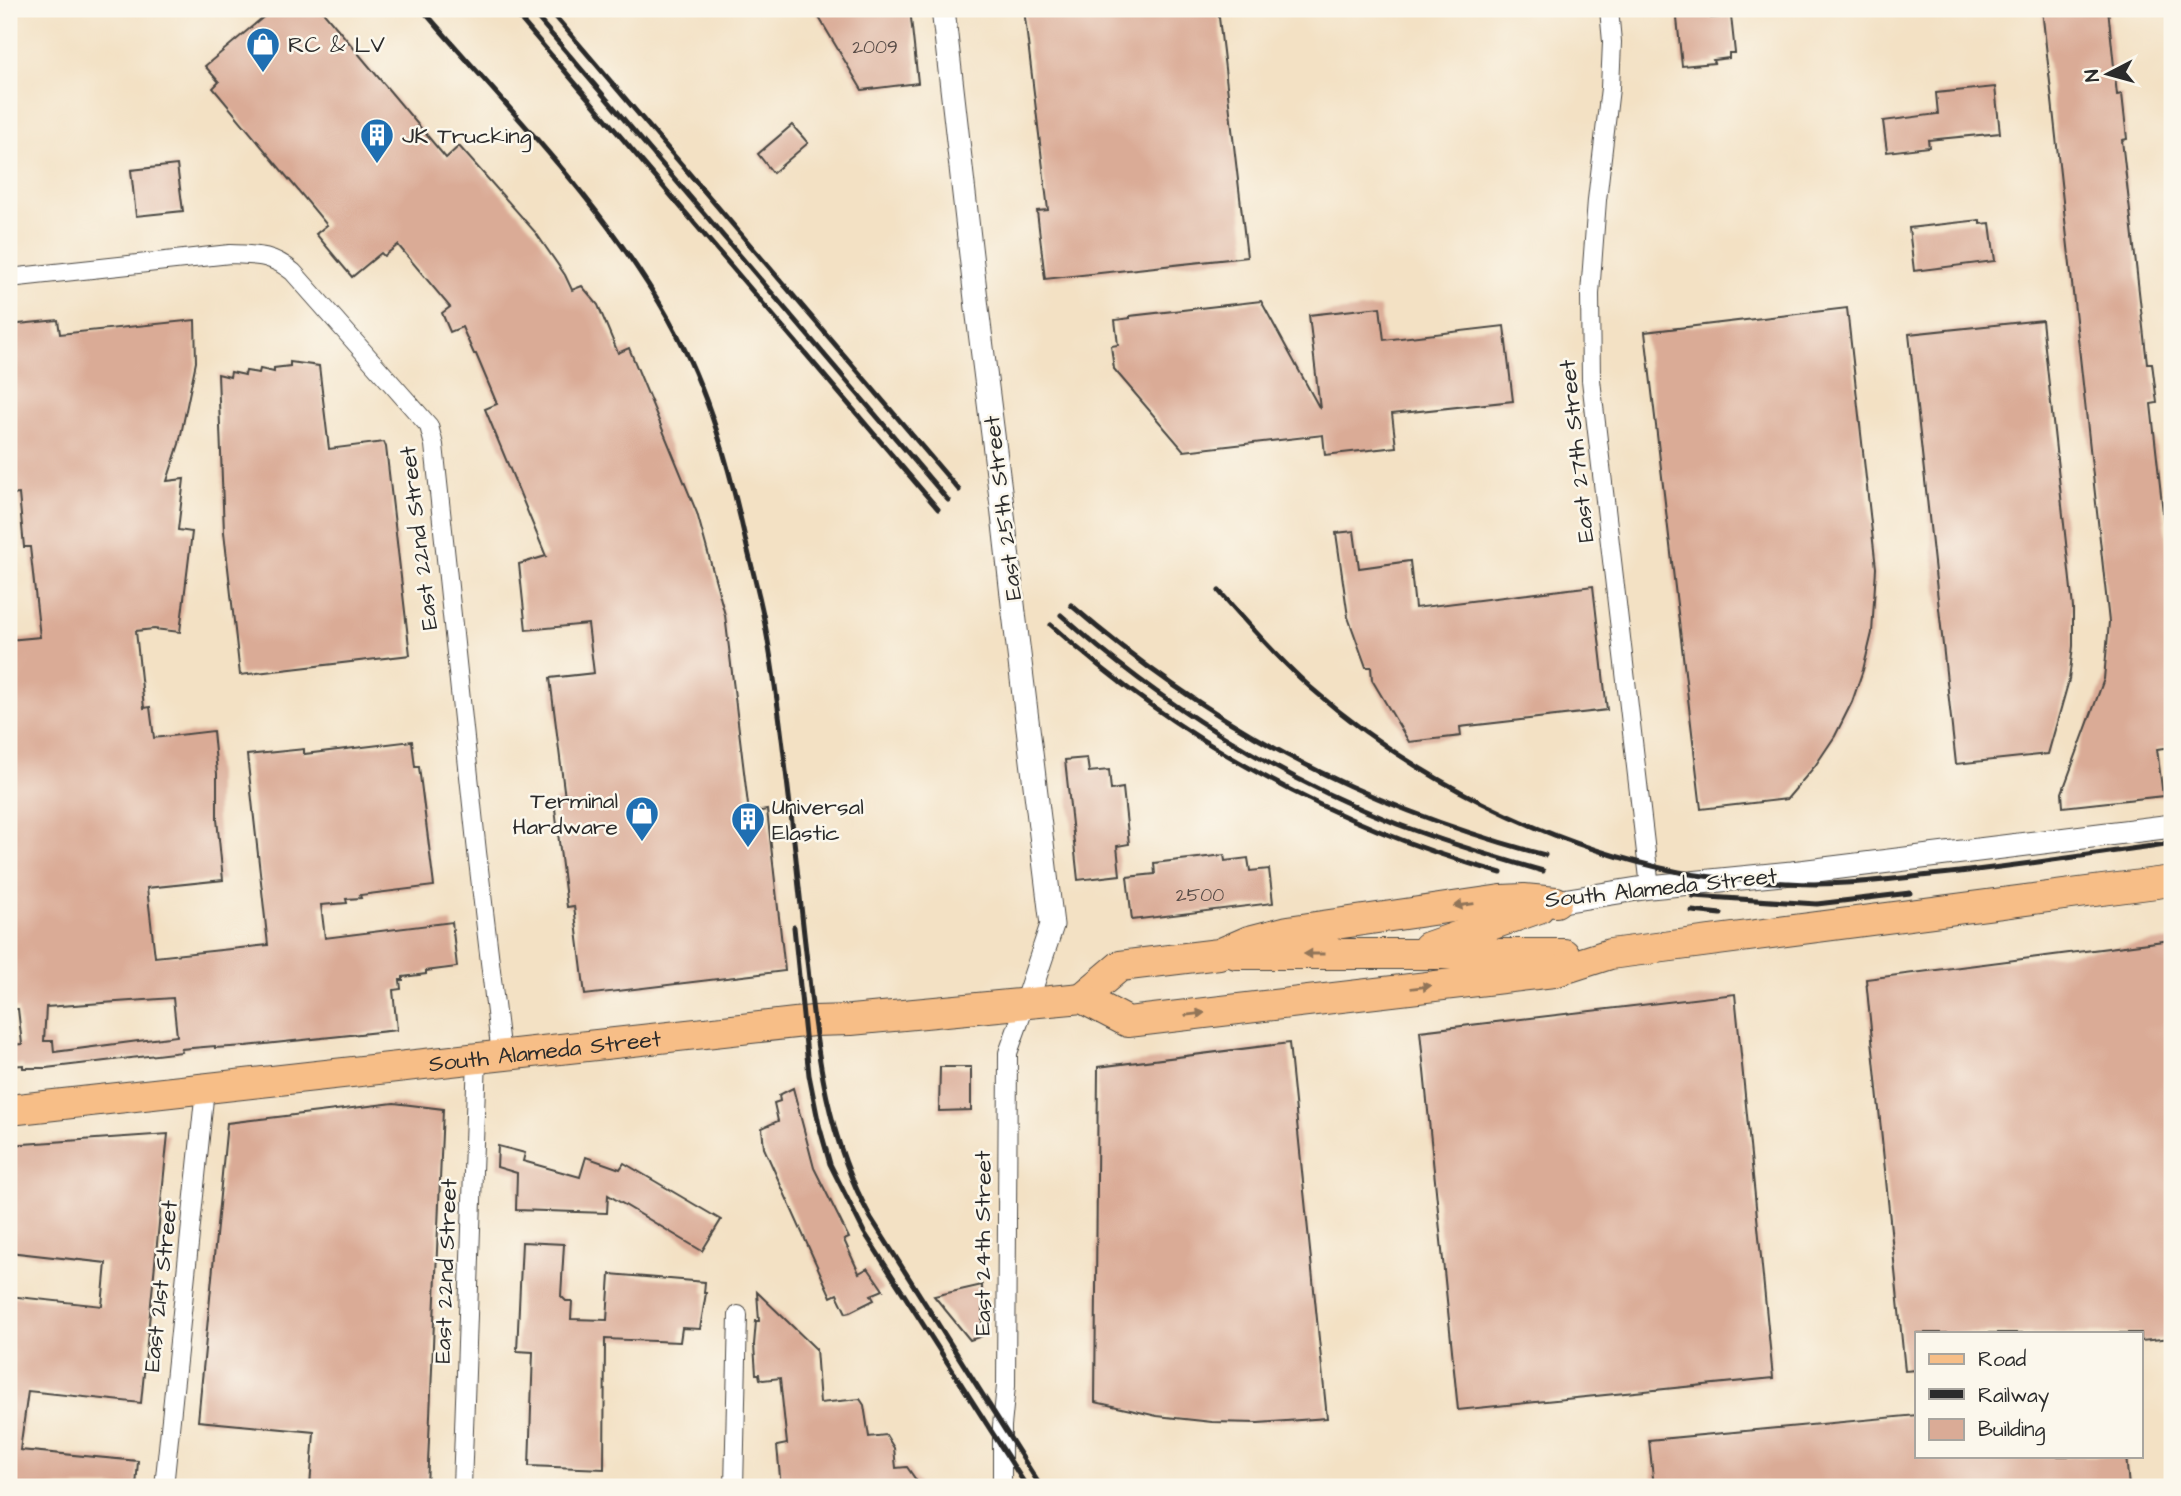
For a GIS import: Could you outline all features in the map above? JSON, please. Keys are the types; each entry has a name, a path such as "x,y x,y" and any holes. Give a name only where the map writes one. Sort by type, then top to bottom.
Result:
{"main road":[{"path":"1219,954 1610,954 2172,881"},
{"name":"South Alameda Street","path":"9,1110 802,1022 851,1020 1082,998 1120,967 1219,954 1270,934 1516,898 1556,902"},
{"path":"1264,1006 1556,902"},
{"path":"1082,998 1128,1022 1554,972 1610,954"}],"street":[{"name":"East 25th Street","path":"943,9 1052,924 1026,1003"},
{"name":"East 27th Street","path":"1609,9 1612,65 1592,270 1591,369 1650,887"},
{"name":"East 22nd Street","path":"9,278 230,254 259,255 279,260 293,272 429,426 434,445 477,852 489,1056 462,1487"},
{"name":"South Alameda Street","path":"1556,902 1650,887 1805,872 2172,826"},
{"name":"East 24th Street","path":"1002,1487 1006,1374 1007,1053 1026,1003"},
{"name":"East 21st Street","path":"163,1487 205,1089"},
{"path":"734,1487 738,1315"}],"building":[{"path":"273,9 321,9 446,158 459,146 536,233 572,290 582,286 598,305 618,353 629,348 697,513 725,615 749,813 767,810 785,971 585,995 574,906 567,907 554,800 565,798 550,678 594,673 588,624 526,630 519,564 546,556 485,409 497,404 476,354 462,327 450,332 442,313 450,307 398,245 384,256 381,253 352,277 316,234 327,225 213,88 219,82 205,66"},
{"path":"814,9 910,9 918,83 862,90"},
{"path":"1024,9 1218,9 1247,257 1045,279 1037,211 1048,210"},
{"path":"1676,9 1710,9 1711,18 1731,16 1735,53 1729,53 1729,58 1713,60 1714,63 1682,66"},
{"path":"2042,9 2108,9 2117,95 2122,94 2127,139 2122,140 2147,363 2152,363 2157,403 2151,404 2172,594 2172,747 2157,749 2163,796 2063,807 2062,793 2104,679 2109,622"},
{"path":"1995,87 2000,133 1928,140 1929,147 1887,152 1883,121 1938,114 1936,93"},
{"path":"792,125 808,143 773,173 758,154"},
{"path":"177,165 183,211 136,216 131,170"},
{"path":"1980,220 1980,224 1990,223 1995,261 1914,271 1909,228"},
{"path":"1261,301 1320,409 1309,315 1380,307 1384,340 1504,326 1513,401 1392,414 1396,447 1325,455 1323,435 1184,451 1114,369 1111,346 1118,345 1115,320"},
{"path":"1847,308 1876,568 1872,633 1863,670 1852,702 1835,736 1815,766 1787,799 1701,809 1645,332"},
{"path":"58,320 60,334 195,320 196,362 179,444 167,481 184,479 178,530 192,532 180,632 154,629 136,631 144,708 150,707 154,738 213,731 223,880 147,888 155,957 268,945 247,755 304,749 304,754 412,741 415,767 419,767 434,886 360,895 361,898 346,899 347,903 321,905 325,938 452,922 457,967 426,971 426,974 403,977 403,980 400,980 401,989 393,990 397,1030 246,1046 181,1049 182,1052 46,1068 9,1066 9,1045 22,1044 18,1009 9,1009 9,640 40,637 30,547 24,547 19,494 9,495 9,325","holes":["173,998 177,1036 54,1052 53,1041 44,1041 46,1007"]},
{"path":"2042,320 2073,608 2073,646 2069,680 2048,754 1956,764 1909,334"},
{"path":"290,362 319,366 329,449 384,442 410,655 240,675 224,532 218,374 230,377 231,372 245,375 246,371 259,373 260,369 274,372 274,368 290,366"},
{"path":"1354,531 1359,568 1410,561 1415,608 1593,586 1607,710 1460,727 1461,736 1409,742 1372,680 1371,667 1366,667 1348,617 1336,533"},
{"path":"1087,758 1089,772 1109,770 1111,790 1123,788 1129,844 1117,846 1120,875 1078,880 1065,760"},
{"path":"1224,855 1225,861 1248,858 1250,871 1269,869 1273,903 1132,920 1127,877 1155,874 1154,863"},
{"path":"2172,940 2172,1338 2142,1341 2142,1332 1915,1332 1915,1370 1905,1371 1866,979"},
{"path":"1735,994 1773,1378 1458,1410 1420,1031"},
{"path":"1289,1043 1327,1418 1258,1423 1212,1422 1157,1416 1095,1402 1098,1067"},
{"path":"940,1067 971,1067 971,1110 939,1111"},
{"path":"793,1088 814,1168 849,1238 844,1240 859,1273 868,1268 883,1290 871,1295 874,1300 846,1313 837,1294 831,1297 764,1148 762,1128 778,1121 774,1103 780,1101 779,1095"},
{"path":"394,1103 443,1109 427,1487 310,1487 314,1432 198,1421 227,1123"},
{"path":"168,1134 141,1403 28,1391 20,1450 138,1461 136,1487 9,1487 9,1296 102,1306 106,1263 9,1252 9,1145"},
{"path":"498,1146 525,1153 523,1161 580,1177 586,1157 620,1169 624,1163 721,1220 702,1251 608,1195 607,1213 516,1210 517,1173 497,1167"},
{"path":"522,1242 564,1244 561,1296 566,1301 572,1301 571,1319 607,1320 610,1274 705,1282 706,1293 700,1329 682,1328 680,1342 605,1339 604,1469 529,1466 533,1352 517,1351"},
{"path":"982,1285 982,1336 970,1340 934,1296"},
{"path":"757,1292 816,1349 820,1403 860,1399 864,1405 869,1437 886,1435 894,1448 896,1468 907,1467 921,1487 781,1487 777,1446 787,1444 780,1378 763,1380 756,1374 754,1345 756,1321 759,1321"},
{"path":"1915,1415 1915,1458 2126,1458 2129,1487 1654,1487 1649,1440"}],"railway":[{"path":"422,9 554,159 616,237 670,321 696,375 717,431 764,619 781,730 816,1033 827,1097 844,1159 871,1218 1041,1487"},
{"path":"512,9 938,509"},
{"path":"530,9 948,500"},
{"path":"549,9 959,490"},
{"path":"1219,591 1310,687 1392,750 1436,778 1530,825 1629,860 1720,878 1806,884 1838,883 1984,869 2172,843"},
{"path":"1071,605 1179,689 1293,758 1414,813 1478,836 1545,855"},
{"path":"1061,615 1178,707 1262,760 1351,805 1397,824 1543,871"},
{"path":"1051,625 1152,706 1262,775 1378,831 1501,873"},
{"path":"1693,896 1817,904 1910,893"},
{"path":"1692,911 1721,914"},
{"path":"794,927 809,1075 830,1164 864,1232 1027,1487"}],"place":[{"name":"RC & LV","path":"263,74"},
{"name":"JK Trucking","path":"377,165"},
{"name":"Terminal Hardware","path":"642,843"},
{"name":"Universal Elastic","path":"748,849"}]}
